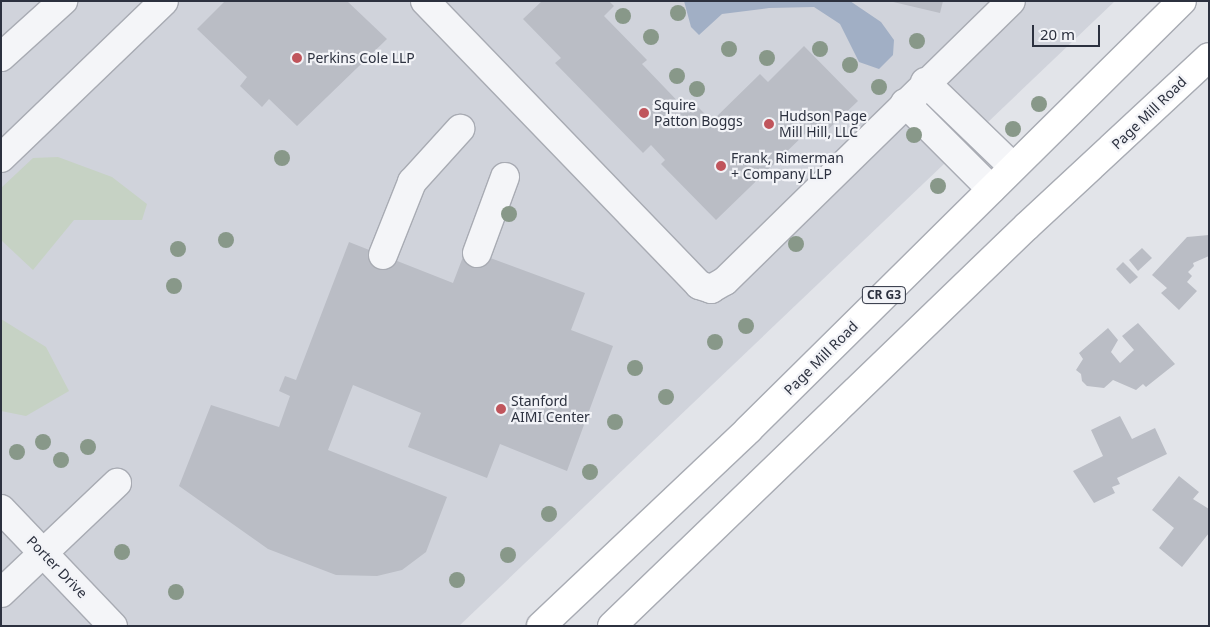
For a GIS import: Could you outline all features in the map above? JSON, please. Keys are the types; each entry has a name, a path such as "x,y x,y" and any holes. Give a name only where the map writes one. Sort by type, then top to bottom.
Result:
{"main road":[{"name":"Page Mill Road","path":"541,626 748,430 1182,1"},
{"name":"Page Mill Road","path":"612,626 1026,226 1209,57"}],"street":[{"path":"1,57 64,1"},
{"path":"1,158 164,1"},
{"path":"425,1 699,285 711,289 725,281 925,82 1011,1"},
{"path":"925,82 1013,167"},
{"path":"906,103 991,189"},
{"path":"383,255 412,182 460,129"},
{"path":"477,253 506,177"},
{"path":"1,593 117,483"},
{"name":"Porter Drive","path":"1,509 113,626"}],"shaded area":[{"path":"1,1 1115,1 459,626 1,626"}],"green space":[{"path":"58,157 112,177 147,204 142,220 74,220 33,270 1,240 1,188 33,158"},
{"path":"1,319 46,347 69,391 26,416 1,411"}],"water":[{"path":"684,1 850,1 881,22 894,40 893,55 879,69 859,62 840,24 814,7 769,8 722,14 699,35 691,27"}],"building":[{"name":"Perkins Cole LLP","path":"225,1 347,1 387,39 297,126 269,99 262,107 240,86 247,77 197,29"},
{"path":"542,1 609,1 614,6 604,16 647,60 642,64 689,113 697,106 712,121 760,74 768,82 804,46 858,101 817,140 808,131 716,220 661,164 665,160 651,145 643,153 555,63 561,58 523,19"},
{"path":"889,1 943,1 940,13"},
{"path":"1209,235 1209,256 1193,263 1194,266 1188,272 1192,276 1187,282 1197,291 1179,310 1161,293 1167,288 1152,275 1187,237"},
{"name":"Stanford AIMI Center","path":"349,242 453,283 466,249 585,293 571,330 613,346 567,471 500,444 487,478 408,447 421,413 353,385 328,450 447,497 426,552 402,570 377,576 336,575 268,549 179,486 211,405 279,427 290,396 279,391 285,376 296,380"},
{"path":"1142,248 1152,258 1138,271 1129,260"},
{"path":"1123,262 1138,277 1130,284 1116,269"},
{"path":"1138,323 1175,364 1146,387 1143,384 1136,390 1113,380 1104,388 1087,386 1082,381 1081,374 1076,370 1083,359 1079,353 1108,328 1118,340 1111,352 1120,363 1134,350 1122,336"},
{"path":"1120,416 1132,439 1155,428 1167,454 1117,478 1120,484 1112,487 1115,493 1094,503 1073,471 1103,456 1091,430"},
{"path":"1179,476 1199,492 1193,499 1209,509 1209,533 1182,567 1159,548 1174,528 1152,510"}],"place":[{"name":"Perkins Cole LLP","path":"297,58"},
{"name":"Squire Patton Boggs","path":"644,113"},
{"name":"Hudson Page Mill Hill, LLC","path":"769,124"},
{"name":"Frank, Rimerman + Company LLP","path":"721,166"},
{"name":"Stanford AIMI Center","path":"501,409"}]}
